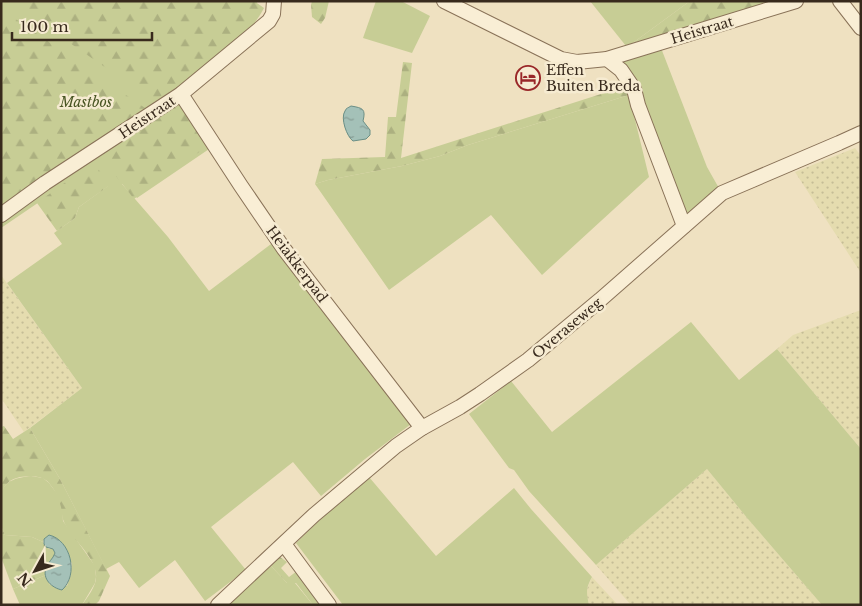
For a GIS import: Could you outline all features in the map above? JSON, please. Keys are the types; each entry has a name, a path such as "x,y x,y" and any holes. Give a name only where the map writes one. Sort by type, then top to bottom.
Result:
{"street":[{"name":"Heistraat","path":"1,215 45,183 181,94 269,21 273,14 274,1"},
{"name":"Heistraat","path":"444,1 561,59 578,62 607,59 796,1"},
{"path":"840,1 861,28"},
{"path":"607,59 621,70 634,89 638,105 684,226"},
{"name":"Heiakkerpad","path":"181,94 284,249 422,428"},
{"name":"Overaseweg","path":"218,605 314,515 391,450 422,428 460,407 528,360 600,300 722,193 861,133"},
{"path":"284,544 329,605"}],"shaded area":[{"path":"855,148 861,156 861,273 795,172"},
{"path":"1,275 82,388 24,432 1,398"},
{"path":"861,310 861,449 777,349 793,335"},
{"path":"707,469 822,605 631,605 596,565"},
{"path":"592,577 618,605 589,605 586,592"}],"green space":[{"name":"Mastbos","path":"1,1 257,1 255,23 171,93 215,145 137,198 124,183 122,184 168,237 209,291 275,241 415,421 321,496 293,462 211,527 246,570 205,601 175,560 139,588 119,562 106,569 60,479 30,428 82,388 7,283 62,244 54,233 75,218 79,207 108,186 51,194 1,228"},
{"path":"9,1 254,1 264,8 259,17 239,38 154,101"},
{"path":"312,1 329,1 325,18 321,24 312,17"},
{"path":"376,1 401,1 430,16 412,53 363,38"},
{"path":"590,1 690,1 626,46"},
{"path":"690,1 777,1 630,45"},
{"name":"Mastbos","path":"1,9 145,108 1,212"},
{"path":"661,48 707,167 720,190 686,218 612,60"},
{"path":"403,62 412,63 401,158 626,86 629,95 468,145 440,156 315,184 322,159 385,157 388,117 396,117"},
{"path":"629,95 649,177 542,275 491,215 389,290 315,184 440,156 468,145"},
{"path":"178,100 209,145 134,199 101,157"},
{"path":"93,162 110,185 79,207 75,218 57,231 37,203"},
{"path":"691,322 739,380 777,349 861,449 861,605 822,605 707,469 596,565 529,491 514,470 509,468 469,414 511,381 552,432"},
{"path":"4,426 13,439 30,428 60,479 110,576 99,601 95,605 82,605 95,585 96,578 93,563 67,528 63,520 58,497 49,483 39,477 20,477 8,482 1,494 1,427"},
{"path":"31,476 43,478 58,495 62,507 63,521 95,566 95,583 82,605 20,605 13,589 46,575 50,585 67,586 70,578 72,563 44,539 43,542 32,537 5,535 1,526 1,494 3,489 13,480"},
{"path":"369,477 436,556 514,488 592,577 587,590 589,605 343,605 296,543"},
{"path":"1,526 5,535 32,537 43,542 49,549 53,549 54,557 45,573 46,575 13,589 1,557"},
{"path":"280,557 287,562 281,568 289,577 297,571 323,605 313,605 296,583 287,583 271,566"},
{"path":"271,566 287,583 295,583 313,605 226,605"}],"water":[{"path":"351,106 361,108 364,112 363,121 370,130 370,135 366,139 353,141 347,132 343,118 346,109"},
{"path":"49,535 57,538 63,544 70,559 70,576 62,590 51,585 45,576 47,566 55,553 53,549 46,547 44,544 44,539"}],"place":[{"name":"Effen Buiten Breda","path":"528,78"}]}
